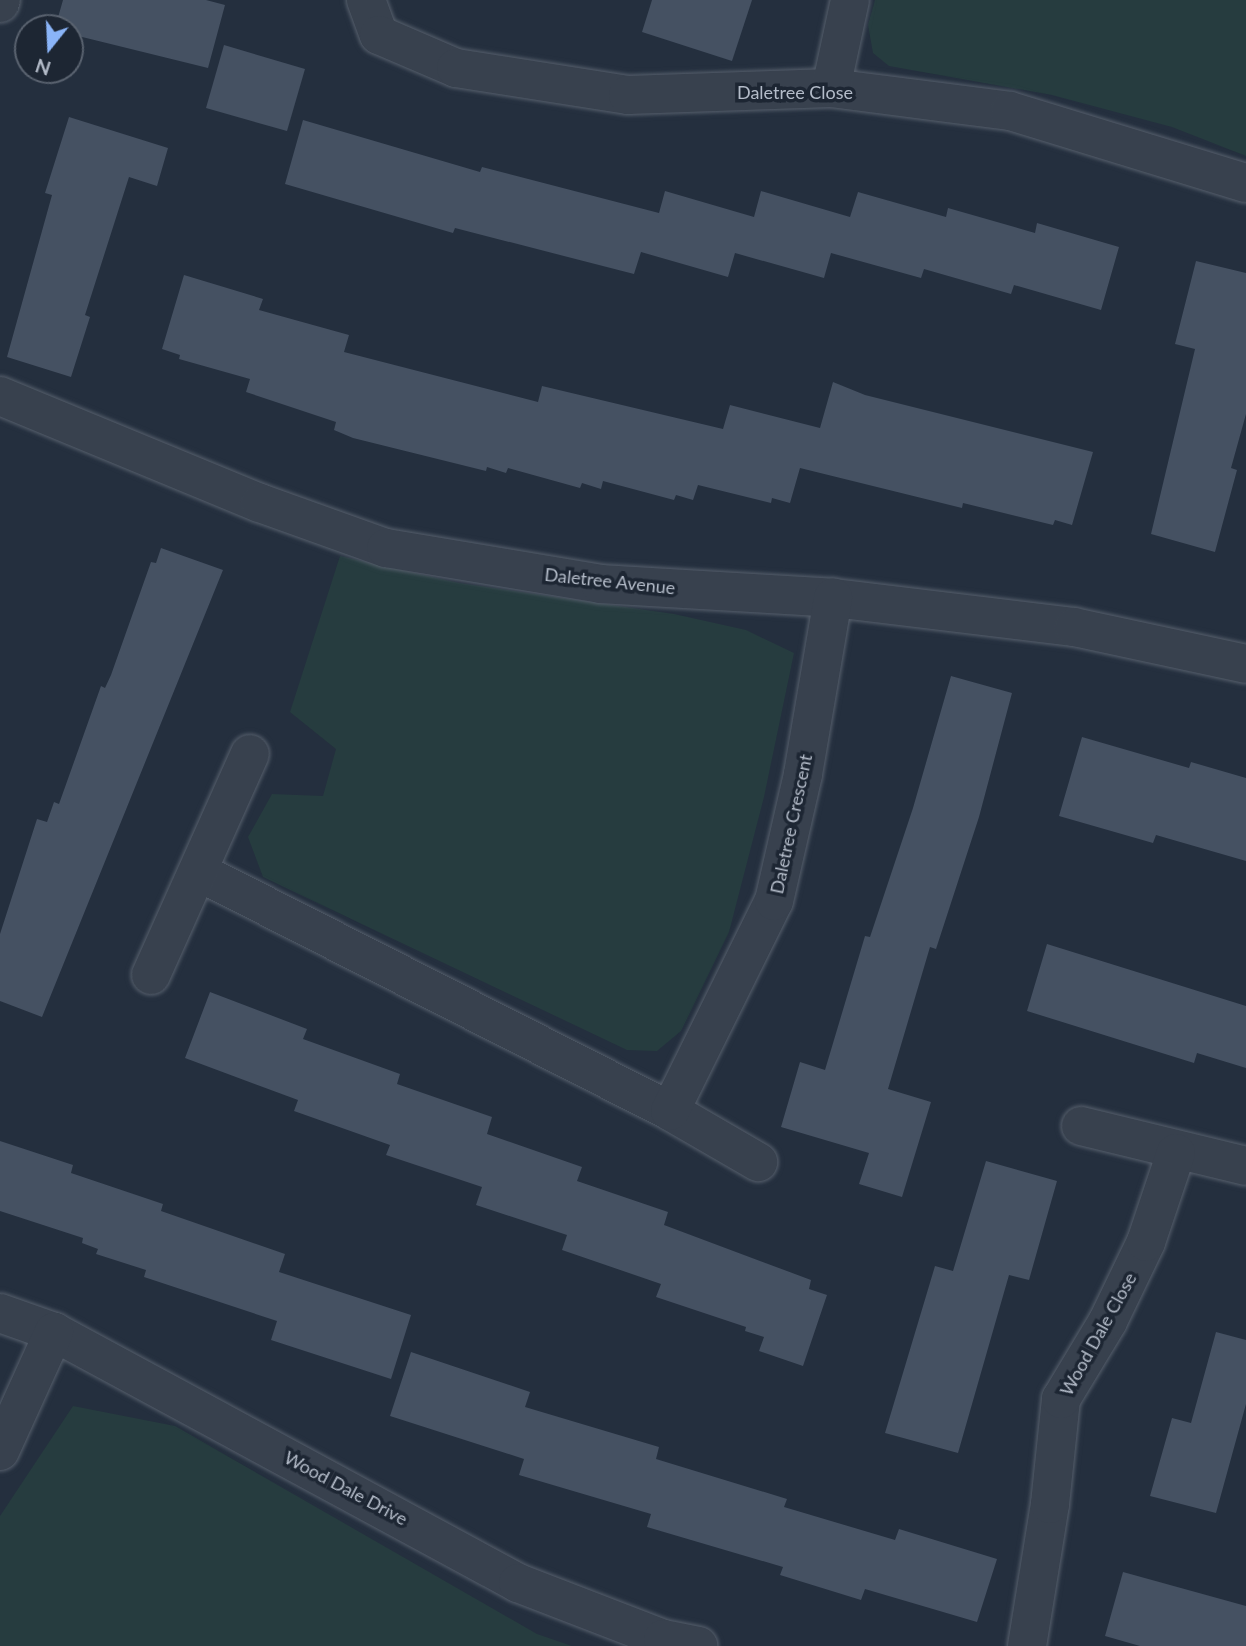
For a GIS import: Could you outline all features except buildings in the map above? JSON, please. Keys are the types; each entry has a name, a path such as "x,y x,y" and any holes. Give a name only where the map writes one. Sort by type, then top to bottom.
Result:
{"street":[{"name":"Daletree Close","path":"366,0 379,35 456,68 628,95 831,88 1010,111 1246,183"},
{"path":"831,88 850,0"},
{"name":"Daletree Avenue","path":"0,396 260,503 386,548 600,584 833,598 1074,627 1246,664"},
{"name":"Daletree Crescent","path":"670,1111 774,901 803,774 833,598"},
{"path":"151,975 199,873 250,754"},
{"path":"199,873 670,1111 758,1162"},
{"path":"1081,1126 1176,1153 1246,1166"},
{"name":"Wood Dale Close","path":"1027,1646 1051,1504 1061,1399 1108,1321 1146,1242 1176,1153"},
{"name":"Wood Dale Drive","path":"0,1313 54,1332 518,1583 663,1639 698,1646"},
{"path":"0,1451 54,1332"}],"green space":[{"path":"875,0 1246,0 1246,156 1172,127 1052,95 889,66 873,53 868,25"},
{"path":"340,556 459,583 674,614 746,630 794,653 764,797 729,932 681,1031 657,1051 627,1050 263,877 248,837 272,794 323,796 336,749 290,712"},
{"path":"73,1406 175,1426 537,1634 572,1646 0,1646 0,1516"}]}
